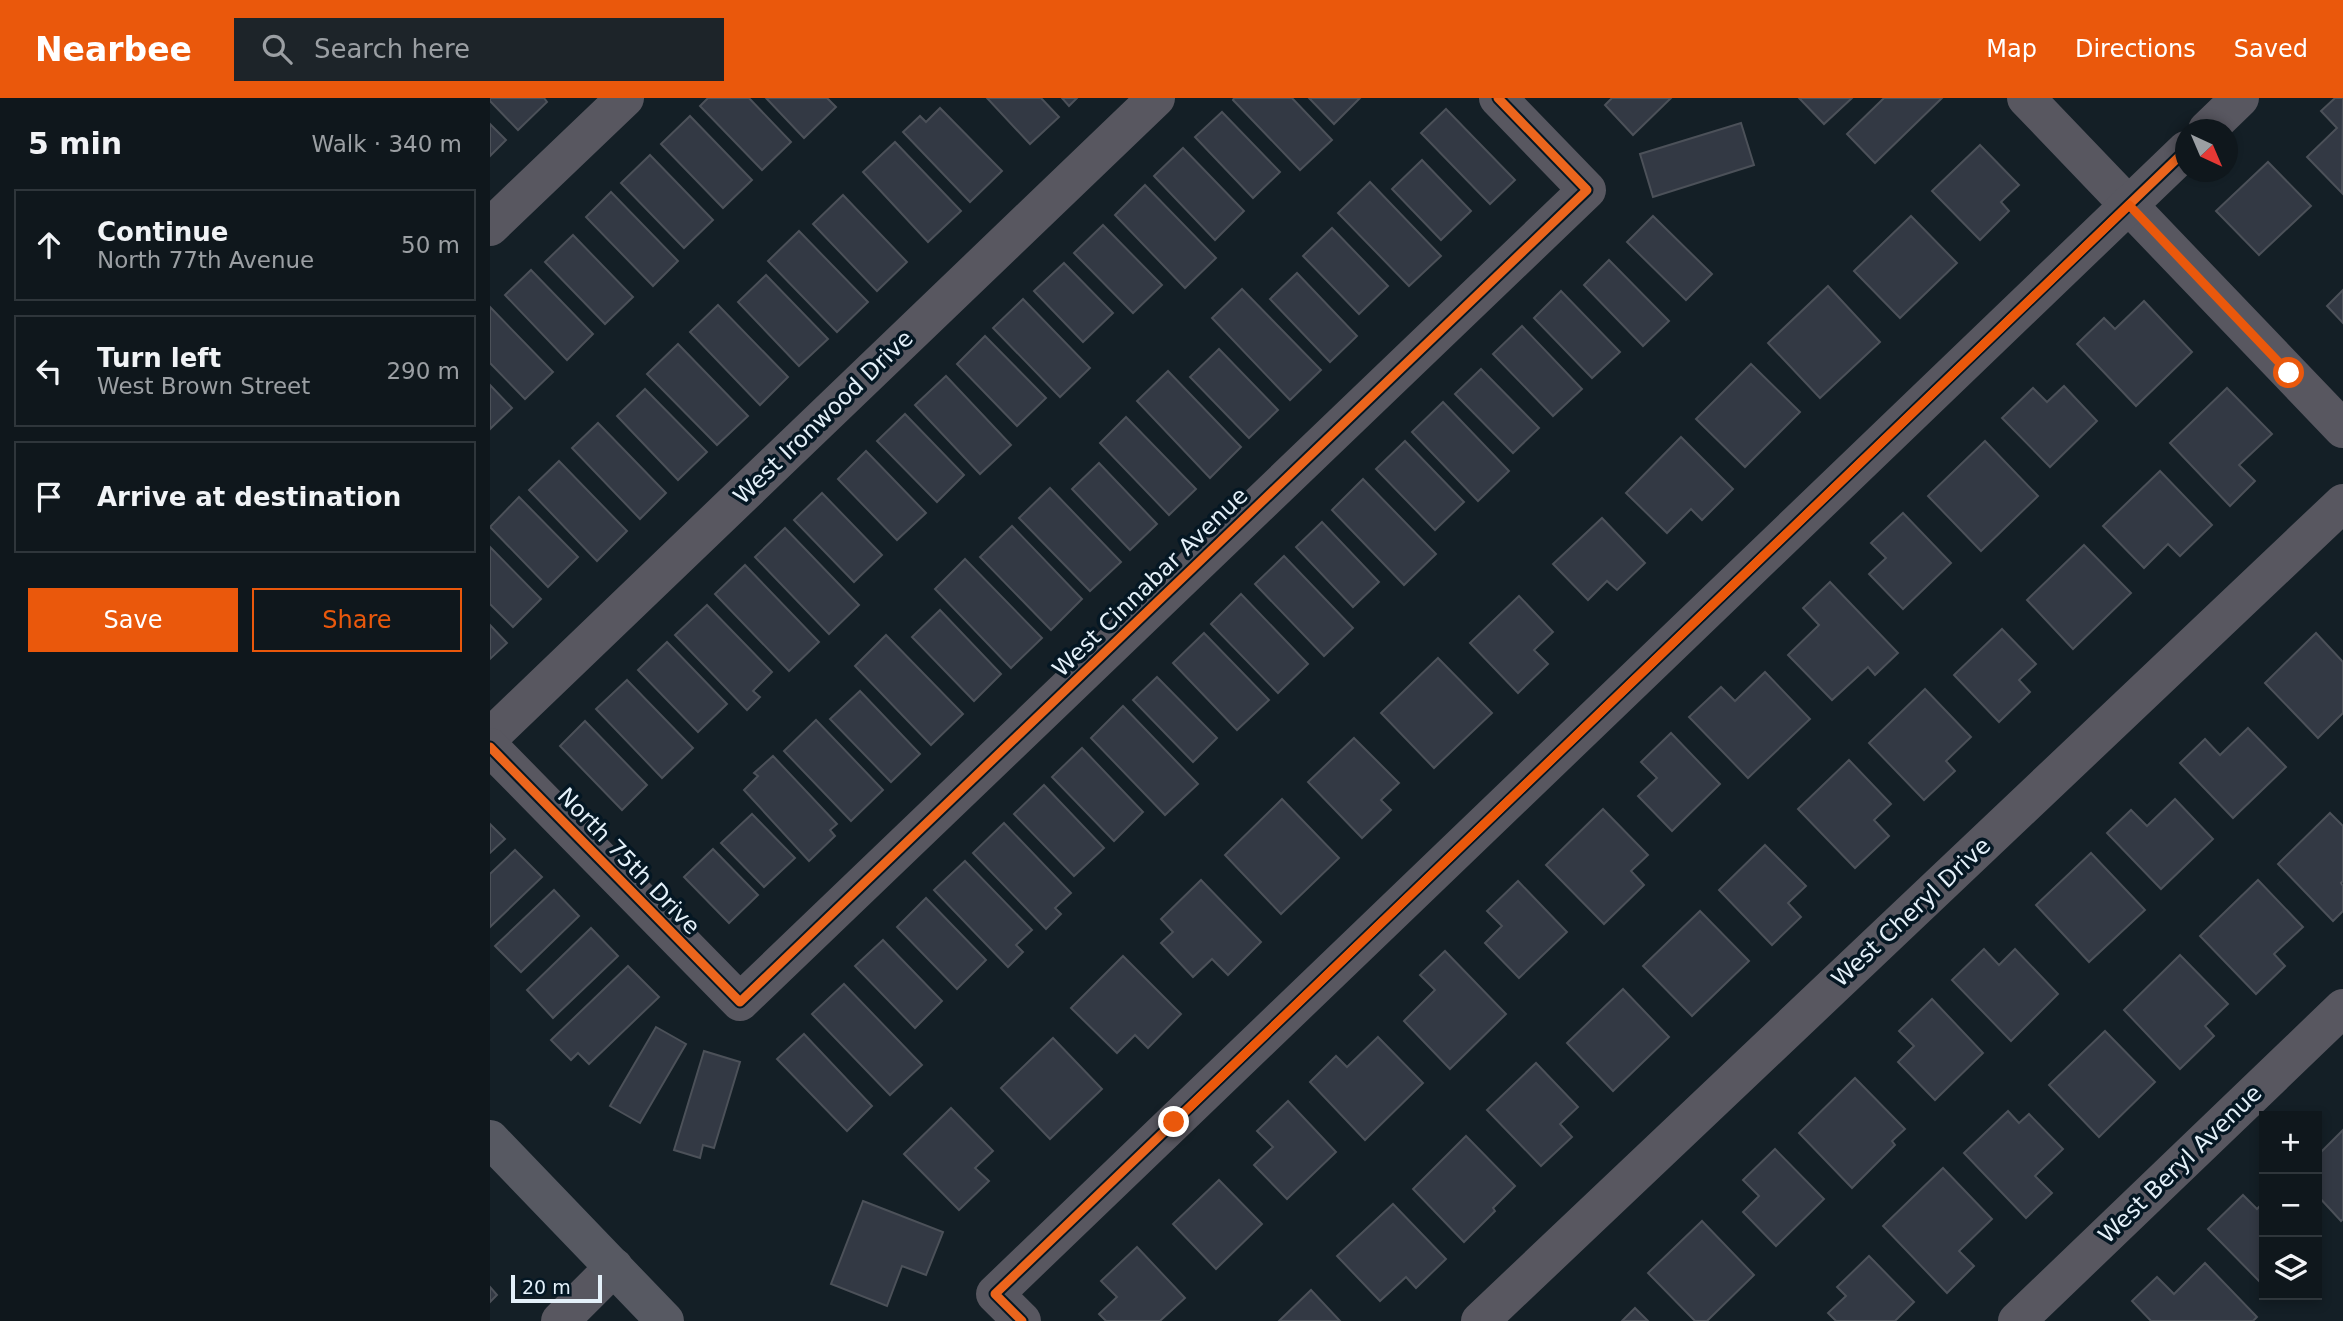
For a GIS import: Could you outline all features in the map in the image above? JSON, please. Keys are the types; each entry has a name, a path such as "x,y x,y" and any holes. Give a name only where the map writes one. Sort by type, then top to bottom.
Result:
{"main road":[{"path":"490,1139 665,1321"}],"street":[{"path":"490,227 625,98"},
{"name":"West Ironwood Drive","path":"490,737 1156,98"},
{"name":"West Cinnabar Avenue","path":"740,1002 1587,190 1498,98"},
{"path":"2026,98 2343,429"},
{"path":"2218,119 2240,98"},
{"path":"1022,1321 995,1294 2175,161"},
{"name":"West Cheryl Drive","path":"1480,1321 2343,503"},
{"name":"North 75th Drive","path":"490,747 740,1002"},
{"name":"West Beryl Avenue","path":"2017,1321 2343,1008"},
{"path":"561,1321 614,1267"}],"building":[{"path":"490,98 544,98 547,102 518,130"},
{"path":"708,98 749,98 791,142 762,170 700,106"},
{"path":"766,98 827,98 836,107 804,138"},
{"path":"987,98 1041,98 1059,117 1030,144"},
{"path":"1062,98 1077,98 1069,106"},
{"path":"1234,98 1292,98 1332,140 1300,170"},
{"path":"1309,98 1360,98 1334,124"},
{"path":"1612,98 1671,98 1633,135 1605,105"},
{"path":"1799,98 1852,98 1824,124"},
{"path":"1884,98 1942,98 1875,163 1847,134"},
{"path":"2335,98 2343,98 2342,193 2307,157 2337,128 2321,111"},
{"path":"940,108 1002,171 970,202 903,132 920,116 926,122"},
{"path":"1446,109 1515,180 1490,204 1421,133"},
{"path":"1222,112 1280,172 1253,198 1195,137"},
{"path":"690,116 752,180 723,208 661,144"},
{"path":"1741,123 1754,165 1653,197 1640,154"},
{"path":"490,124 506,140 490,156"},
{"path":"895,142 961,211 928,242 863,172"},
{"path":"1980,145 2019,185 2001,202 2009,211 1980,240 1932,191"},
{"path":"1183,148 1244,211 1215,240 1154,176"},
{"path":"650,155 713,220 684,248 621,183"},
{"path":"1422,160 1471,211 1441,240 1392,189"},
{"path":"2268,162 2311,206 2259,255 2216,211"},
{"path":"1370,182 1441,256 1409,286 1338,213"},
{"path":"1145,185 1216,258 1185,288 1115,215"},
{"path":"611,192 678,261 653,286 586,217"},
{"path":"843,195 907,262 877,291 813,224"},
{"path":"1653,216 1712,274 1686,300 1627,242"},
{"path":"1911,216 1957,263 1900,318 1854,271"},
{"path":"1103,225 1162,285 1133,313 1074,253"},
{"path":"1332,228 1388,286 1359,314 1303,256"},
{"path":"799,231 868,302 837,332 768,261"},
{"path":"573,235 633,297 605,324 545,262"},
{"path":"1609,260 1669,321 1643,346 1584,285"},
{"path":"1064,263 1113,313 1083,342 1034,291"},
{"path":"531,270 593,334 567,360 505,295"},
{"path":"1297,273 1357,336 1330,362 1270,299"},
{"path":"766,275 828,339 799,366 738,302"},
{"path":"1828,286 1880,342 1820,398 1768,343"},
{"path":"1242,289 1321,370 1290,400 1212,318"},
{"path":"2343,290 2343,323 2327,306"},
{"path":"1561,291 1620,352 1592,378 1534,318"},
{"path":"1023,299 1090,368 1060,397 993,328"},
{"path":"2144,301 2192,352 2136,406 2077,344 2104,318 2115,329"},
{"path":"718,305 788,377 760,405 690,332"},
{"path":"490,307 553,372 525,399 490,363"},
{"path":"1522,326 1582,389 1553,416 1493,354"},
{"path":"985,336 1046,398 1017,426 957,364"},
{"path":"678,344 748,416 717,445 647,374"},
{"path":"1219,349 1278,410 1249,438 1190,377"},
{"path":"1751,364 1800,412 1745,467 1696,419"},
{"path":"1481,369 1539,428 1513,453 1455,394"},
{"path":"1168,371 1241,447 1210,478 1137,401"},
{"path":"946,376 1011,445 980,474 915,405"},
{"path":"490,385 512,408 490,429"},
{"path":"2064,386 2097,421 2050,467 2002,418 2033,388 2047,402"},
{"path":"2227,388 2272,434 2239,465 2255,481 2230,506 2170,443"},
{"path":"645,389 707,452 678,480 617,416"},
{"path":"1443,402 1509,471 1478,501 1412,432"},
{"path":"905,414 964,475 937,502 877,441"},
{"path":"1126,417 1196,489 1169,515 1100,443"},
{"path":"598,423 666,493 640,519 572,448"},
{"path":"1681,437 1733,489 1702,520 1691,509 1667,533 1626,493"},
{"path":"1405,441 1464,502 1435,530 1376,469"},
{"path":"1985,441 2038,496 1981,551 1928,496"},
{"path":"866,451 926,513 897,540 838,479"},
{"path":"559,461 627,531 597,561 529,490"},
{"path":"1099,463 1157,524 1130,550 1072,489"},
{"path":"2160,471 2212,525 2180,556 2168,544 2144,568 2103,526"},
{"path":"1363,479 1436,554 1404,585 1332,510"},
{"path":"1050,488 1121,562 1090,591 1019,518"},
{"path":"822,493 882,555 854,582 794,520"},
{"path":"519,497 578,557 548,587 490,527"},
{"path":"1903,513 1951,563 1903,609 1869,574 1886,558 1871,543"},
{"path":"1602,518 1645,563 1617,590 1607,581 1588,600 1553,564"},
{"path":"1322,522 1379,582 1353,607 1296,547"},
{"path":"1012,526 1082,599 1051,630 980,557"},
{"path":"785,528 859,605 829,634 755,557"},
{"path":"2084,545 2131,593 2073,649 2027,600"},
{"path":"490,547 541,599 513,627 490,604"},
{"path":"1284,556 1353,628 1324,656 1255,584"},
{"path":"965,559 1042,638 1011,668 935,589"},
{"path":"745,565 819,642 789,671 715,594"},
{"path":"1830,582 1898,653 1875,675 1868,667 1832,700 1788,655 1819,625 1803,608"},
{"path":"1241,594 1308,664 1278,693 1211,624"},
{"path":"1519,596 1553,632 1534,650 1548,664 1518,693 1470,643"},
{"path":"707,605 772,672 753,691 760,697 747,710 675,635"},
{"path":"940,610 1001,674 974,701 912,637"},
{"path":"490,625 507,643 490,659"},
{"path":"2002,629 2036,664 2019,680 2030,692 1999,722 1954,675"},
{"path":"1204,633 1269,700 1237,730 1173,663"},
{"path":"2316,633 2343,662 2343,713 2318,738 2265,683"},
{"path":"886,635 963,714 931,745 855,666"},
{"path":"667,642 727,704 698,732 638,670"},
{"path":"1438,658 1492,713 1434,768 1381,713"},
{"path":"1765,672 1810,719 1748,778 1689,717 1721,687 1735,701"},
{"path":"1157,677 1217,738 1193,762 1133,700"},
{"path":"627,680 693,748 662,778 596,709"},
{"path":"1925,689 1971,737 1946,761 1955,771 1924,800 1869,743"},
{"path":"860,691 920,754 891,782 830,719"},
{"path":"1123,706 1198,784 1165,815 1091,738"},
{"path":"816,720 883,790 851,821 784,751"},
{"path":"585,721 647,785 622,810 560,746"},
{"path":"2248,728 2286,767 2233,818 2180,763 2205,739 2220,755"},
{"path":"1671,733 1720,784 1672,831 1638,796 1657,778 1641,762"},
{"path":"1354,738 1399,783 1381,800 1391,810 1362,838 1308,782"},
{"path":"1082,748 1143,812 1114,841 1052,777"},
{"path":"773,756 837,824 830,830 835,836 809,861 744,790 758,776 754,773"},
{"path":"1849,760 1891,804 1874,820 1889,836 1855,868 1798,809"},
{"path":"1044,785 1104,848 1074,876 1014,814"},
{"path":"1282,799 1339,858 1281,914 1225,855"},
{"path":"2175,799 2213,839 2161,889 2107,833 2131,810 2147,826"},
{"path":"1603,809 1648,855 1631,871 1644,885 1604,924 1546,865"},
{"path":"2330,813 2343,826 2343,911 2333,921 2278,864"},
{"path":"752,814 795,858 764,887 721,843"},
{"path":"1004,823 1071,893 1055,908 1061,914 1046,929 973,853"},
{"path":"490,824 505,839 490,853"},
{"path":"1765,845 1806,886 1788,903 1801,917 1772,945 1719,890"},
{"path":"713,849 758,895 729,923 684,877"},
{"path":"515,850 542,877 490,927 490,874"},
{"path":"2091,853 2145,910 2089,962 2036,905"},
{"path":"965,861 1032,930 1016,945 1023,952 1008,967 934,890"},
{"path":"1201,880 1261,942 1228,975 1212,959 1193,977 1161,943 1173,932 1161,919"},
{"path":"2258,880 2303,927 2274,954 2285,966 2256,994 2200,936"},
{"path":"1518,881 1567,932 1519,978 1485,943 1502,926 1487,911"},
{"path":"554,890 579,916 521,972 495,946"},
{"path":"926,898 986,960 957,989 897,927"},
{"path":"1700,911 1749,961 1692,1016 1643,966"},
{"path":"591,928 618,956 553,1018 527,990"},
{"path":"883,940 942,1001 915,1028 855,966"},
{"path":"1984,949 1999,965 2015,949 2058,994 2011,1041 1952,980"},
{"path":"1445,951 1506,1014 1450,1069 1404,1021 1435,990 1420,975"},
{"path":"2180,955 2228,1004 2205,1026 2214,1036 2180,1069 2124,1010"},
{"path":"1123,956 1181,1014 1148,1048 1135,1035 1117,1053 1071,1008"},
{"path":"628,966 659,997 589,1064 578,1053 571,1060 551,1040"},
{"path":"844,984 922,1065 890,1095 812,1014"},
{"path":"1623,989 1669,1037 1613,1091 1567,1043"},
{"path":"1932,999 1983,1053 1935,1100 1898,1062 1914,1046 1899,1031"},
{"path":"656,1027 686,1044 640,1123 610,1106"},
{"path":"2105,1031 2155,1082 2099,1137 2049,1085"},
{"path":"804,1034 872,1106 847,1131 777,1059"},
{"path":"1378,1037 1423,1083 1365,1140 1310,1082 1336,1056 1347,1067"},
{"path":"1053,1038 1102,1089 1050,1139 1001,1088"},
{"path":"704,1051 740,1062 714,1148 703,1145 700,1158 674,1150"},
{"path":"1536,1063 1578,1107 1560,1124 1572,1137 1541,1166 1487,1110"},
{"path":"1855,1078 1905,1129 1892,1141 1895,1145 1852,1188 1799,1133"},
{"path":"1288,1101 1336,1152 1287,1199 1254,1165 1273,1147 1257,1131"},
{"path":"951,1108 993,1151 975,1168 989,1181 959,1210 904,1154"},
{"path":"2008,1111 2019,1123 2029,1114 2063,1149 2035,1176 2052,1193 2026,1218 1964,1153"},
{"path":"2343,1130 2341,1221 2322,1200 2322,1151"},
{"path":"1466,1136 1515,1186 1464,1242 1413,1189"},
{"path":"1775,1149 1824,1199 1776,1246 1743,1212 1759,1196 1743,1180"},
{"path":"1943,1168 1992,1219 1959,1251 1974,1266 1947,1293 1883,1226"},
{"path":"1219,1180 1262,1224 1216,1269 1173,1224"},
{"path":"2243,1195 2257,1209 2259,1207 2259,1281 2208,1229"},
{"path":"863,1201 943,1232 926,1275 902,1266 887,1306 831,1284"},
{"path":"1393,1204 1446,1259 1416,1288 1406,1277 1380,1301 1337,1256"},
{"path":"1702,1221 1754,1275 1707,1321 1695,1321 1648,1273"},
{"path":"1137,1247 1185,1298 1160,1321 1106,1321 1099,1314 1117,1297 1101,1281"},
{"path":"1869,1256 1914,1302 1895,1321 1836,1321 1828,1313 1846,1296 1837,1287"},
{"path":"2205,1263 2257,1317 2253,1321 2151,1321 2132,1301 2157,1277 2174,1294"},
{"path":"490,1287 497,1295 490,1302"},
{"path":"1311,1290 1340,1321 1279,1321"},
{"path":"1635,1308 1648,1321 1622,1321"}],"cycle path":[{"path":"490,747 740,1002 1587,190 1498,98"},
{"path":"1022,1321 995,1294 2175,161"}],"route":[{"path":"1174,1122 2129,205 2289,373"}]}
